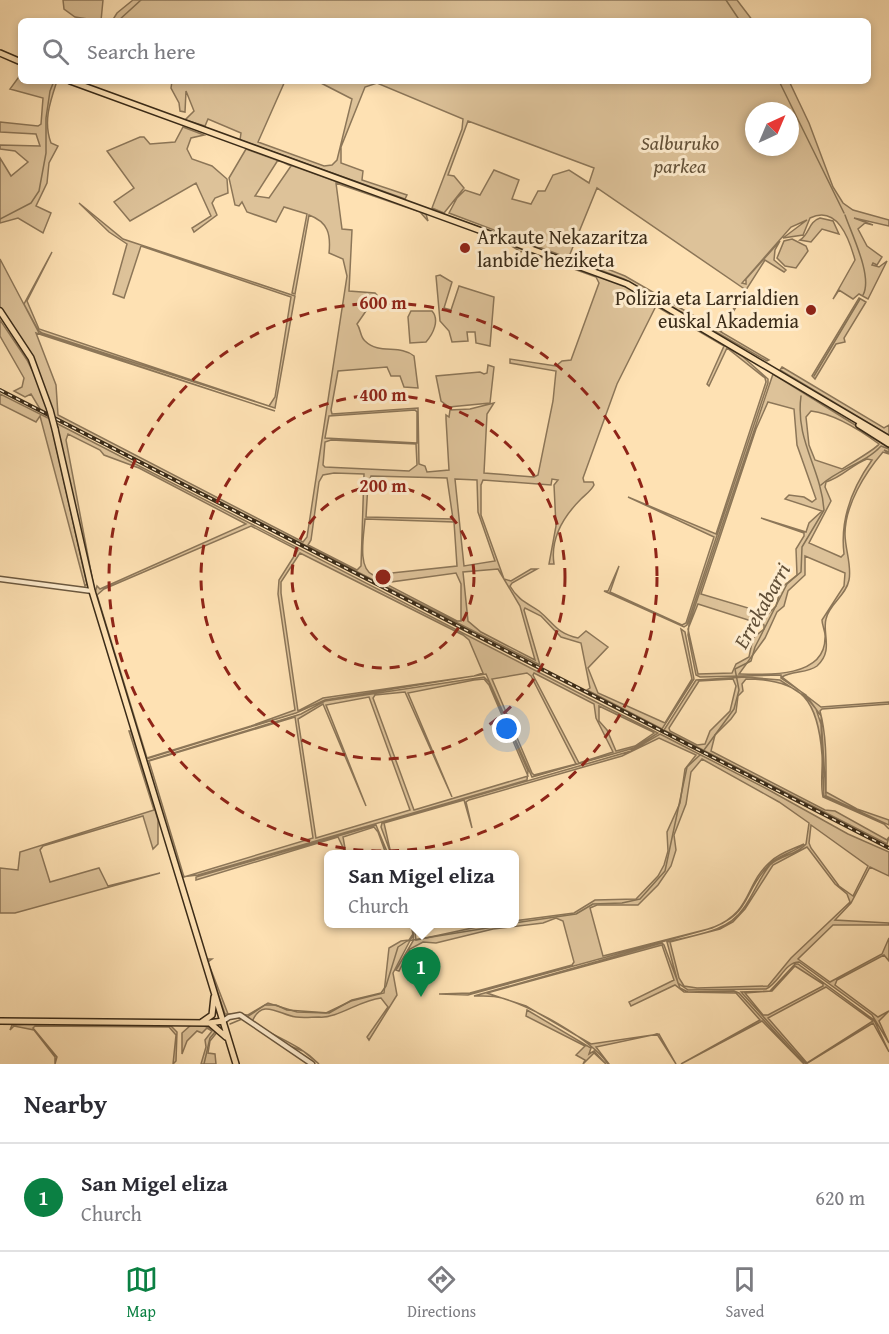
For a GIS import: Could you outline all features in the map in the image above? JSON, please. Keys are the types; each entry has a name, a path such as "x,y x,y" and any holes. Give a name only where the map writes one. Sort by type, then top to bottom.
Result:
{"main road":[{"path":"0,55 18,62"},
{"path":"77,84 615,279 652,297 889,439"},
{"path":"0,312 26,349 50,410 92,591 236,1064"},
{"path":"0,318 28,359 43,388"},
{"path":"802,388 889,444"},
{"path":"214,992 212,1023 230,1042"},
{"path":"199,1023 212,1015"},
{"path":"0,1021 212,1023 223,1021"}],"street":[{"path":"0,579 92,591"},
{"path":"223,1021 240,1015 312,1064"}],"green space":[{"path":"63,0 103,0 101,18 75,17 64,9"},
{"path":"133,0 737,0 751,18 114,18"},
{"path":"18,78 18,84 56,84 50,104 48,127 51,143 58,146 49,163 47,183 36,206 51,213 43,233 18,218 0,223 0,158 11,176 28,162 15,151 0,149 0,145 40,146 36,134 0,132 0,122 38,126 41,124 43,98 10,89"},
{"name":"Salburuko parkea","path":"172,84 284,84 258,142 324,166 332,165 337,160 352,99 323,84 374,84 365,87 341,147 341,163 363,171 362,180 407,195 405,199 240,140 241,133 208,119 205,126 185,120 194,111 186,91 185,112 180,111"},
{"name":"Salburuko parkea","path":"379,84 790,84 809,123 833,187 843,203 853,210 889,220 889,226 854,218 873,225 865,223 858,229 867,246 882,257 877,265 873,263 872,265 879,267 887,261 868,299 859,294 853,299 839,290 833,299 855,260 840,226 828,216 819,215 810,218 803,235 783,238 807,220 791,227 742,283 746,284 746,279 780,241 775,250 774,260 786,270 784,272 765,260 746,290 597,188 570,254 625,276 720,331 743,293 752,300 751,302 739,302 721,332 769,360 767,361 624,279 449,213 457,198 465,190 480,195 494,170 519,180 512,199 531,204 538,191 545,191 553,175 569,170 589,183 594,168 468,121 448,175 454,176 464,188 444,213 432,208 462,129 463,119"},
{"path":"183,127 204,135 191,138 187,149 192,159 212,166 227,179 228,193 215,198 212,203 217,215 194,232 192,228 211,216 196,183 130,221 114,202 134,188 107,151 140,137 144,137 150,144 175,142"},
{"path":"246,149 278,160 255,196 269,198 291,166 284,163 426,214 428,221 420,212 336,183 342,229 352,230 349,291 377,295 357,324 361,335 365,341 377,348 408,352 414,356 418,388 404,387 400,376 391,376 387,367 338,371 331,410 332,414 418,408 419,464 425,466 427,472 449,470 446,415 449,417 450,410 470,409 494,403 487,414 484,473 534,477 538,475 553,401 556,371 510,363 510,359 556,366 562,361 571,360 599,283 596,277 524,251 520,252 518,266 518,250 498,238 623,284 742,356 768,379 687,625 684,627 604,591 608,591 619,566 610,592 682,625 686,623 714,537 628,497 716,534 766,382 765,378 727,348 709,386 707,384 724,346 656,306 617,384 583,478 584,482 593,482 594,485 559,528 554,545 554,564 549,564 556,526 554,485 558,480 552,479 551,485 483,480 481,485 481,515 504,579 511,581 531,569 537,569 512,583 510,586 513,591 565,634 578,638 586,631 608,647 588,668 598,693 665,723 692,679 681,629 685,632 694,679 662,729 587,690 590,688 581,643 561,637 541,616 525,608 524,610 540,665 56,418 40,409 31,394 25,397 14,391 22,387 24,378 0,336 0,320 27,360 53,412 34,360 0,308 0,259 39,333 275,411 36,333 56,385 58,415 303,542 307,537 347,276 343,259 329,253 327,229 320,221 309,215 295,294 292,293 307,214 284,207 276,222 247,212 242,202 239,206 235,205 229,178","holes":["415,410 417,412 417,443 325,438 329,416","331,440 416,444 417,465 409,471 325,467 323,465 325,442","334,473 364,474 361,566 357,570 308,545 311,540 319,482 323,475","371,476 447,478 453,519 366,517 368,484","455,479 477,480 478,512 495,561 464,566","365,519 454,522 457,566 373,575 365,566 363,550","498,569 520,606 535,660 481,632 468,621 463,572","456,573 461,584 461,621 457,621 384,583"]},
{"path":"79,203 123,239 295,296 275,408 38,330 24,304 52,252 27,301 39,329 269,406 275,397 291,297 141,246 124,298 113,294 127,244 109,232"},
{"path":"820,218 833,221 839,234 822,229 811,242 800,240 806,235 813,222"},
{"path":"792,239 806,246 808,251 796,268 785,266 777,258 784,241"},
{"path":"440,275 452,282 444,308 451,310 459,286 494,297 490,346 476,343 475,332 467,332 468,341 452,342 449,331 440,321 436,276"},
{"path":"859,298 866,302 844,338 845,342 836,344 815,379 812,376"},
{"path":"411,311 432,311 434,315 435,327 426,342 410,343 408,317"},
{"path":"488,365 494,367 490,403 449,407 441,401 436,376 480,372 484,374 487,373"},
{"path":"782,367 884,428 889,425 889,435 780,370"},
{"path":"773,374 889,446 889,452 884,450 889,454 883,452 869,470 848,512 845,534 850,569 849,580 845,591 830,609 826,619 825,654 817,666 782,677 801,691 781,678 781,675 700,677 696,675 688,631 698,674 732,673 736,664 749,657 753,638 764,629 764,625 698,604 689,627","holes":["768,402 794,409 797,445 816,499 812,502 804,497 789,495 785,499 822,511 809,523 806,532 761,518 804,533 796,549 797,575 781,588 776,606 768,614 701,594 756,429","811,411 829,415 879,444 842,469 815,460 809,445 806,417","867,459 872,460 853,493 849,505 844,529 844,554 841,557 809,543 831,501 825,487 826,482","805,556 845,573 844,586 822,620 825,636 822,651 815,661 792,671 778,674 739,674 765,638 777,612 784,606 788,591 805,575"]},
{"path":"0,394 50,419 87,584 85,586 40,416 36,422 0,404"},
{"path":"56,423 658,733 634,748 532,777 486,674 474,676 483,673 469,640 300,553 281,582 298,711 323,698 470,677 325,700 296,713 146,759 95,593 97,586 100,589 246,524 139,468 104,455 100,450 68,434 66,440 94,588","holes":["251,526 298,550 279,580 278,594 295,710 147,758 97,595 104,589","527,673 531,676 576,764 534,775 492,679","534,673 594,704 596,718 613,752 579,763","599,706 654,733 635,746 616,751 607,730 599,721"]},
{"path":"484,677 489,682 528,775 489,685 484,679 408,693 452,797 405,692 375,695 373,698 414,810 527,776 527,780 198,875 186,876 313,838 295,717 149,761 184,877 181,877 147,761 301,714 325,701","holes":["369,697 410,810 316,838 298,719 323,704 366,806 326,705"]},
{"path":"746,677 780,680 792,688 781,683 746,679 742,684 743,691 738,696 736,712 715,735 711,751 825,810 835,811 887,840 889,837 887,844 664,730 696,680","holes":["733,679 736,686 730,711 710,731 705,744 697,745 670,731 669,728 699,681"]},
{"path":"796,691 806,697 816,709 821,724 824,796 884,824 823,797 820,736 811,707"},
{"path":"807,696 821,707 889,702 889,704 822,709 821,716"},
{"path":"821,716 825,741 826,792 857,809 889,820 889,825 826,796"},
{"path":"129,731 131,731 158,820 158,844 153,849 143,816 43,846 40,850 50,882 99,868 108,886 160,873 15,913 0,913 0,868 18,870 20,852 154,810"},
{"path":"660,734 848,834 889,852 889,876 870,867 851,903 835,920 889,923 889,925 833,925 798,959 830,982 882,954 889,938 889,961 884,955 837,980 835,985 878,1017 889,1011 879,1021 889,1043 872,1015 799,962 790,965 766,989 688,990 678,983 667,942 696,935 670,942 679,978 684,986 697,988 768,986 791,958 850,902 847,894 835,884 807,847 773,865 745,909 733,922 720,929 700,934 719,928 736,917 747,904 770,865 798,851 806,844 809,823 779,802 702,759 691,772 686,804 674,835 676,850 671,866 658,885 638,905 597,905 590,908 603,956 707,929 468,995 439,994 470,993 572,965 574,962 563,921 556,918 543,923 519,926 519,920 574,913 595,900 636,899 658,876 668,851 667,832 680,803 685,769 696,755 659,738 622,756 469,800 466,802 472,828 464,800 384,823 390,850 381,827 382,823 631,751","holes":["811,825 868,866 853,896 839,886 811,848 809,843"]},
{"path":"376,825 386,850 374,827 343,837 345,850 338,837 196,880 196,877"},
{"path":"804,844 776,859 753,886 762,871 770,862"},
{"path":"414,928 416,940 472,928 501,928 436,943 423,942 410,949 399,971 396,970 413,941"},
{"path":"413,934 393,973 397,995 369,1040 367,1037 388,1007 381,998 326,1017 296,1017 271,1009 261,1010 256,1015 252,1022 303,1051 284,1044 240,1015 248,1015 268,1003 297,1012 326,1013 351,1001 384,993 389,948 401,941 409,940"},
{"path":"662,943 680,988 688,992 734,991 739,993 804,1064 762,1021 681,1064 760,1020 736,993 684,992 675,985 631,1006 629,1002 674,980 662,945 487,993 499,997 474,996"},
{"path":"206,959 212,959 208,962 228,1014 225,1014"},
{"path":"795,964 798,964 874,1020 889,1052 873,1023 806,1064 741,992 770,991","holes":["795,966 823,986 768,1015 763,1015 745,993 772,991","826,987 873,1021 807,1063 768,1018"]},
{"path":"527,1010 591,1048 589,1054 594,1051 606,1064 594,1053 583,1064 585,1060 576,1055 585,1046 526,1016"},
{"path":"12,1025 171,1026 177,1032 176,1061 173,1064 176,1035 169,1027 35,1026 33,1028 57,1057 55,1064 55,1057 34,1030 14,1026 10,1030"},
{"path":"191,1025 204,1026 218,1031 210,1041 208,1053 215,1054 216,1064 201,1064 206,1047 205,1040 212,1031 207,1028 202,1033 197,1031 187,1041 182,1054 182,1033"},
{"path":"657,1034 659,1034 676,1064"},
{"path":"576,1035 591,1044 653,1035 596,1047 608,1064 600,1054"}],"waterway":[{"path":"121,18 141,0"},
{"name":"Errekabarri","path":"726,0 738,18"},
{"path":"0,219 31,203 39,191 46,153 46,118 53,84"},
{"name":"Errekabarri","path":"780,84 844,213"},
{"name":"Errekabarri","path":"845,215 864,267 863,295"},
{"name":"Errekabarri","path":"814,376 860,299"},
{"name":"Errekabarri","path":"704,750 734,709 739,690 735,669 751,661 755,647 787,584 801,572 802,547 824,510 822,495 802,427 801,396"},
{"path":"821,485 868,457 881,446 889,449"},
{"name":"Errekabarri","path":"519,922 576,914 593,904 622,903 640,899 665,871 687,767 700,755"},
{"name":"Errekabarri","path":"247,1017 265,1005 276,1005 287,1010 329,1013 352,1000 381,993 386,986 398,947 407,941 487,928"},
{"name":"Errekabarri","path":"230,1024 242,1019"},
{"name":"Errekabarri","path":"204,1064 210,1038 215,1032"}],"railway":[{"path":"0,390 889,848"}],"place":[{"name":"Arkaute Nekazaritza lanbide heziketa","path":"465,248"},
{"name":"Polizia eta Larrialdien euskal Akademia","path":"811,310"},
{"name":"San Migel eliza","path":"421,997"}]}
